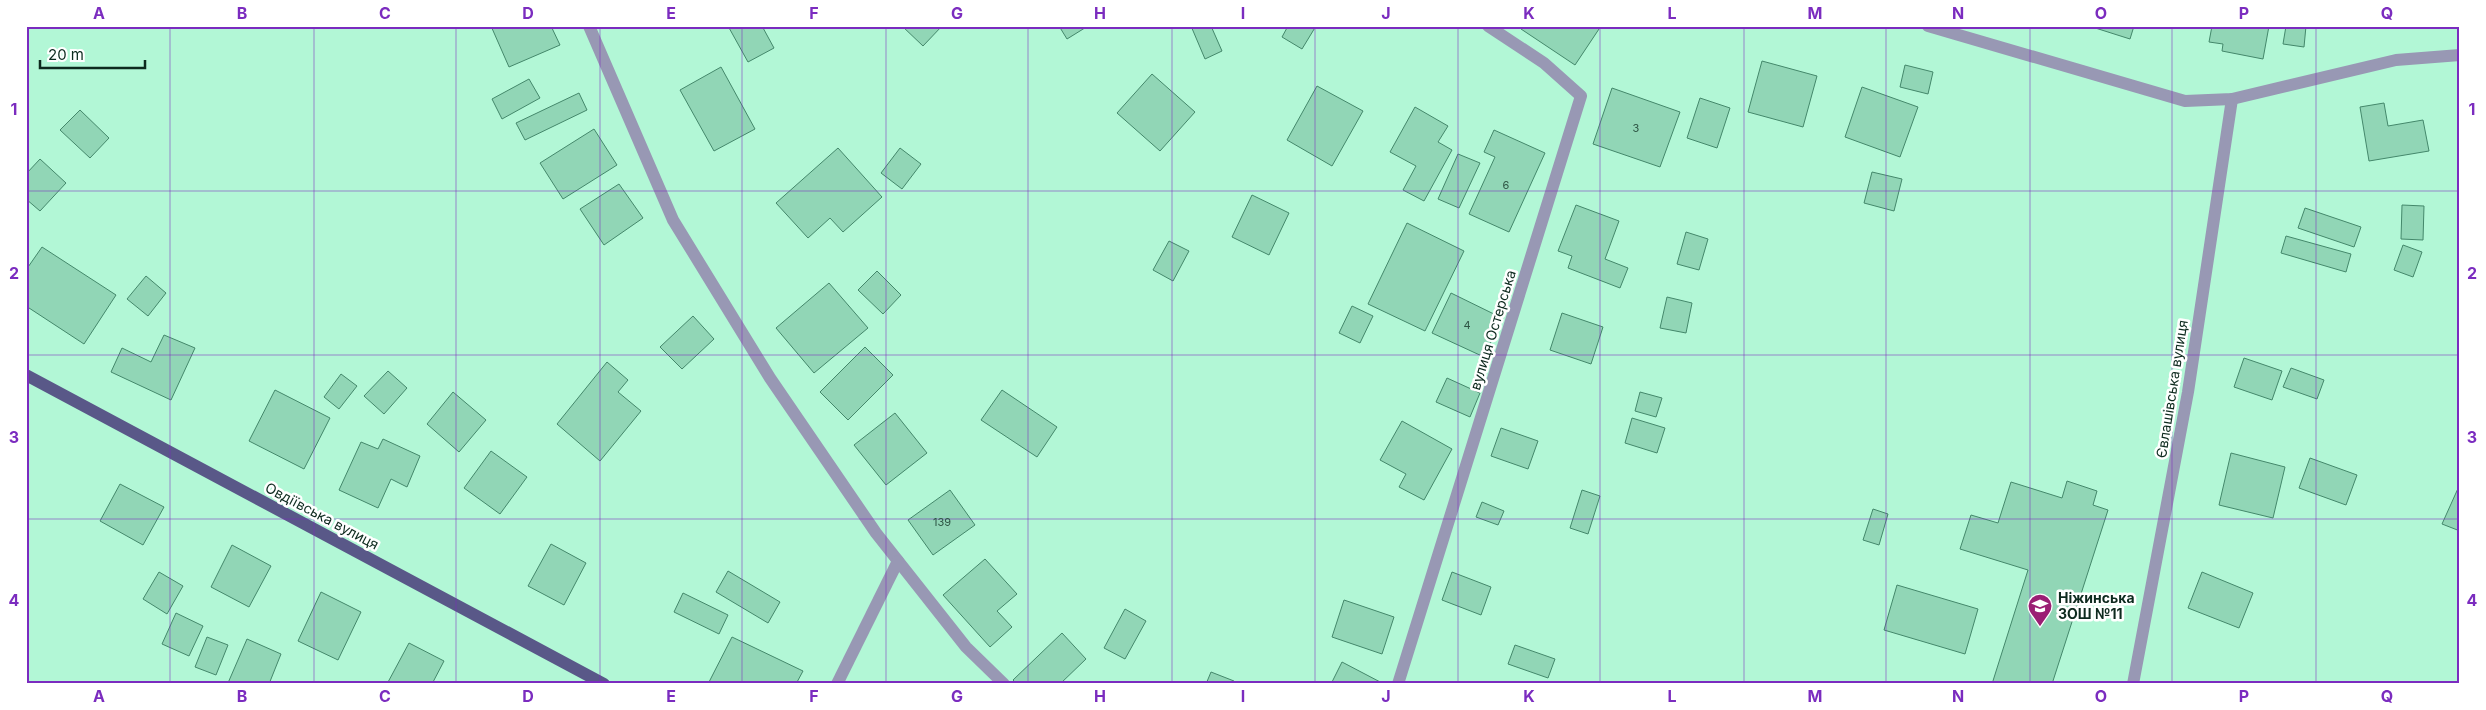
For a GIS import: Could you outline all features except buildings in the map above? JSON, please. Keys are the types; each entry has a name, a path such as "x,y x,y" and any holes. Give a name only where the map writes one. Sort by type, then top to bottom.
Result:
{"main road":[{"name":"Овдіївська вулиця","path":"26,375 604,684"}],"street":[{"path":"590,26 673,220 770,378 876,533 966,647 1004,684"},
{"name":"вулиця Остерська","path":"1398,684 1582,96 1544,63 1488,26"},
{"path":"1928,26 2185,100 2232,99 2396,60 2460,56"},
{"name":"Євлашівська вулиця","path":"2133,684 2188,392 2232,99"},
{"path":"838,684 898,561"}],"place":[{"name":"Ніжинська ЗОШ №11","path":"2040,627"}]}
